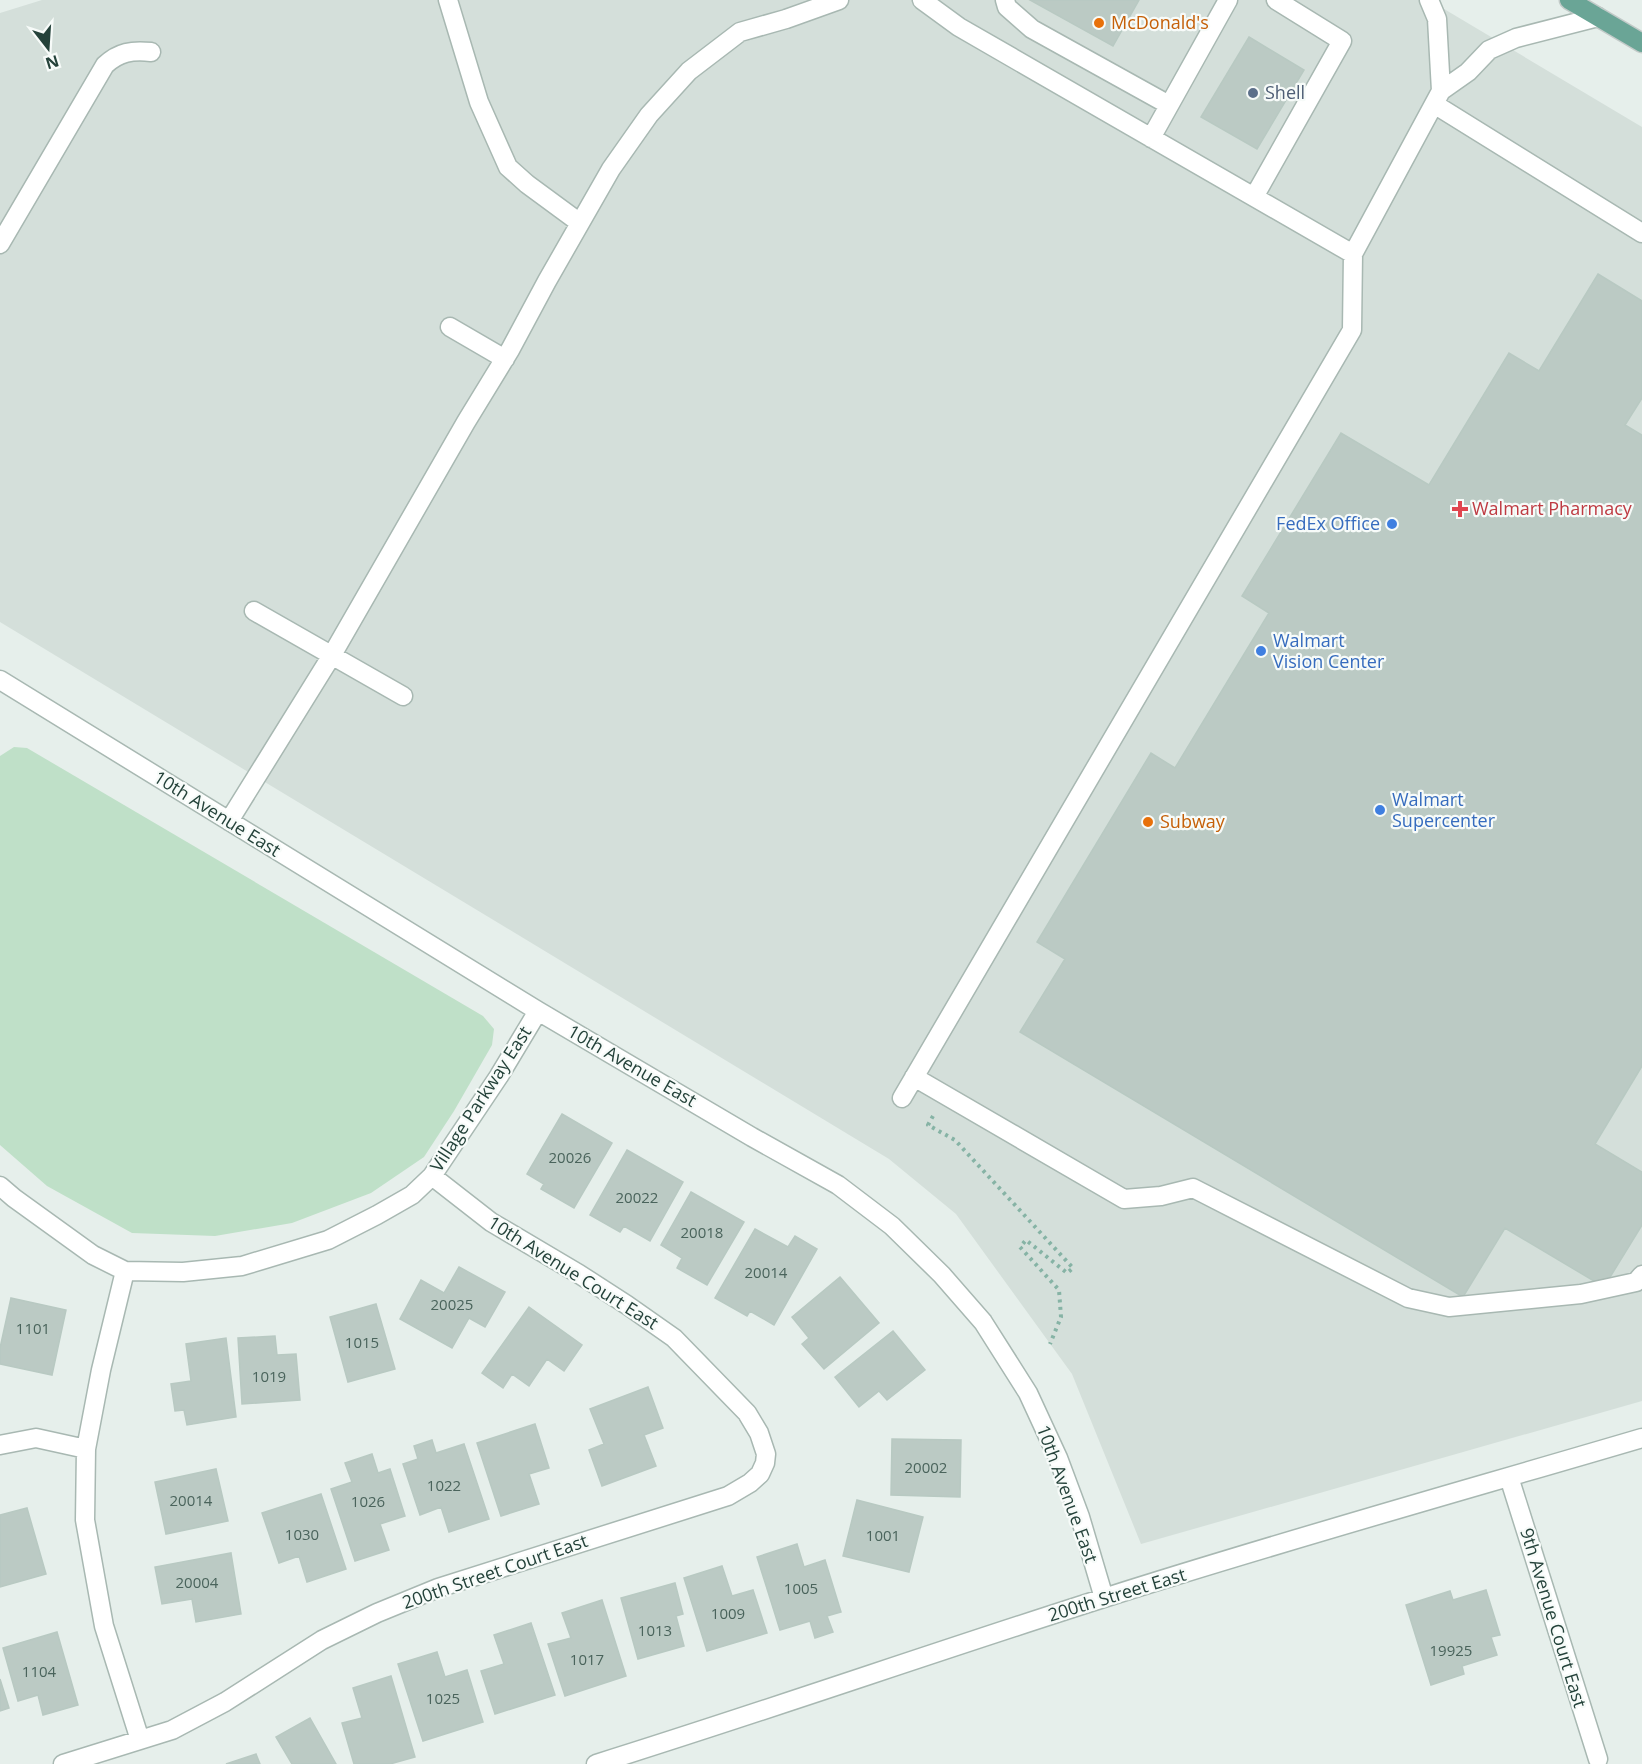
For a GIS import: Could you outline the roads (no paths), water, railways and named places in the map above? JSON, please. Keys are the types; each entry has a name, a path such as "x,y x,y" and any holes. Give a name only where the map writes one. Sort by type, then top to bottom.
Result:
{"main road":[{"path":"1569,0 1642,43"}],"street":[{"path":"448,0 479,102 508,167 580,223"},
{"path":"229,821 332,655 466,422 505,359 611,169 649,115 689,71 740,32 786,20 839,0"},
{"path":"922,0 959,27 1353,254"},
{"path":"1005,0 1007,7 1032,29 1169,105"},
{"path":"1151,138 1228,0"},
{"path":"1254,197 1342,41 1276,0"},
{"path":"1429,0 1437,19 1438,97"},
{"path":"902,1098 1352,330 1353,254 1438,97 1490,50 1516,38 1598,17"},
{"path":"0,244 105,65 114,57 125,52 151,52"},
{"path":"1438,97 1642,233"},
{"path":"450,327 505,359"},
{"path":"254,611 403,696"},
{"name":"10th Avenue East","path":"2,687 229,821 538,1011 838,1185 892,1226 942,1275 983,1322 1028,1393 1058,1458 1080,1517 1104,1598"},
{"name":"Village Parkway East","path":"0,1186 93,1255 126,1270 183,1272 242,1266 328,1240 412,1195 432,1176 499,1076 538,1011"},
{"path":"914,1077 1124,1199 1161,1196 1193,1188 1408,1298 1449,1307 1502,1302 1581,1294 1636,1282 1642,1275"},
{"name":"10th Avenue Court East","path":"432,1176 491,1222 579,1274 674,1338 747,1413 759,1433 766,1454 765,1463"},
{"path":"126,1270 101,1370 86,1449 85,1520 104,1626 141,1740"},
{"path":"0,1445 36,1438 86,1449"},
{"name":"200th Street East","path":"596,1764 1104,1598 1473,1486 1642,1438"},
{"name":"200th Street Court East","path":"63,1764 172,1730 225,1702 322,1640 377,1613 438,1588 728,1496 750,1483 760,1474 765,1463"},
{"name":"9th Avenue Court East","path":"1509,1477 1598,1759"}],"place":[{"name":"McDonald's","path":"1099,23"},
{"name":"Shell","path":"1253,93"},
{"name":"Walmart Pharmacy","path":"1460,509"},
{"name":"FedEx Office","path":"1392,524"},
{"name":"Walmart Vision Center","path":"1261,651"},
{"name":"Walmart Supercenter","path":"1380,810"},
{"name":"Subway","path":"1148,822"}]}
